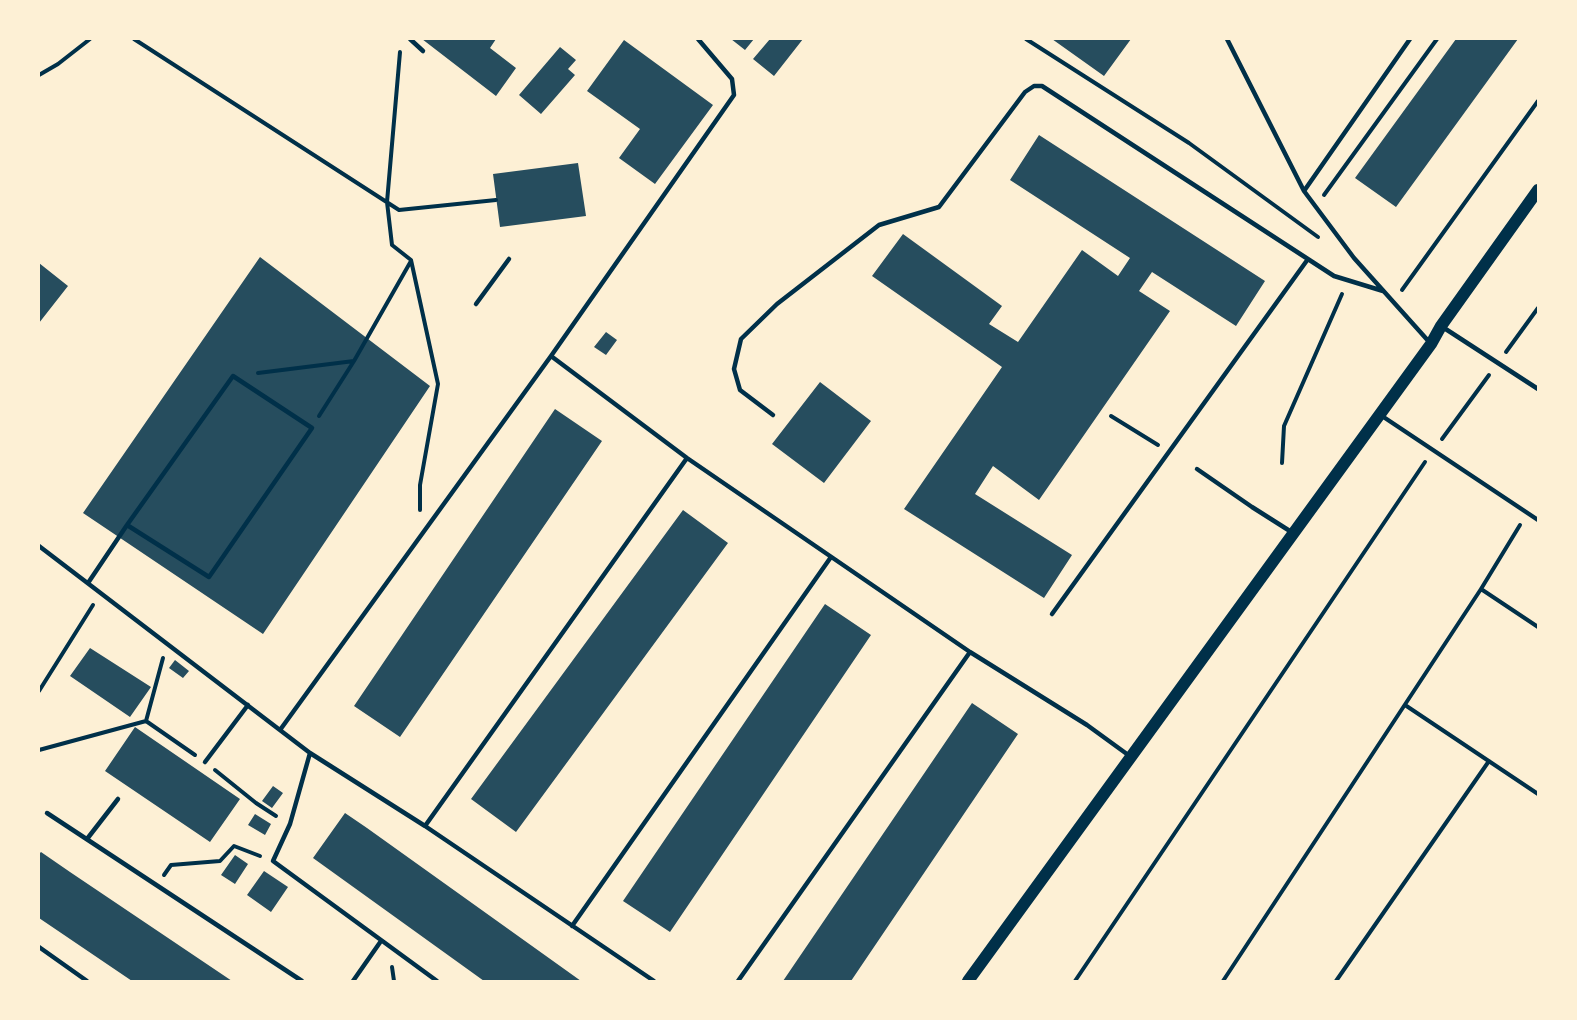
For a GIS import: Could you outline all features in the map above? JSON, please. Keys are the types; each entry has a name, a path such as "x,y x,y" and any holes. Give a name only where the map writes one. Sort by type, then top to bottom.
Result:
{"main road":[{"path":"968,981 1431,344 1441,326 1538,190"}],"lane":[{"path":"410,39 423,51"},
{"path":"280,730 551,356 734,95 732,79 698,39"},
{"path":"1227,39 1304,190 1354,258 1431,344"},
{"path":"1304,190 1410,39"},
{"path":"773,415 740,390 734,369 741,339 777,304 879,225 939,207 1025,92 1034,86 1042,86 1334,276 1383,291"},
{"path":"476,304 509,259"},
{"path":"1052,614 1308,259"},
{"path":"1441,326 1538,389"},
{"path":"551,356 687,458 970,652 1087,725 1131,756"},
{"path":"88,583 127,525 233,376 312,428 209,577 127,525"},
{"path":"1380,414 1538,520"},
{"path":"425,826 687,458"},
{"path":"1197,469 1293,533"},
{"path":"39,546 310,753 425,826 654,981"},
{"path":"572,926 831,557"},
{"path":"738,981 970,652"},
{"path":"205,762 248,705"},
{"path":"310,753 290,824 273,861 437,981"},
{"path":"87,839 118,799"},
{"path":"47,813 302,981"},
{"path":"353,981 381,940"},
{"path":"39,947 87,981"}],"path":[{"path":"39,75 58,64 90,39"},
{"path":"134,39 401,210 496,200"},
{"path":"1317,206 1437,39"},
{"path":"400,51 387,202 392,245 411,260 438,384 420,485 421,536"},
{"path":"1393,302 1538,101"},
{"path":"312,428 354,361 411,260"},
{"path":"1075,981 1433,450 1538,308"},
{"path":"233,376 354,361"},
{"path":"1223,981 1481,589 1527,513"},
{"path":"1481,589 1538,627"},
{"path":"39,691 100,592"},
{"path":"146,721 168,644"},
{"path":"1405,705 1538,794"},
{"path":"39,750 146,721 205,762 256,803 290,824"},
{"path":"1336,981 1489,761"},
{"path":"157,885 171,865 220,861 234,846 273,861"}],"building":[{"path":"422,39 496,39 490,48 516,68 496,96"},
{"path":"731,39 754,39 745,50"},
{"path":"770,39 803,39 774,76 753,59"},
{"path":"1052,39 1131,39 1104,76"},
{"path":"1456,39 1518,39 1396,207 1355,178"},
{"path":"624,40 713,105 655,184 619,158 640,129 587,91"},
{"path":"560,47 576,60 568,69 575,75 541,114 519,95"},
{"path":"1039,135 1265,281 1236,326 1152,272 1139,291 1170,311 1039,500 993,466 975,494 1072,555 1044,598 904,509 1002,367 872,276 903,234 1002,306 989,324 1018,342 1082,250 1118,276 1130,258 1010,180"},
{"path":"578,163 586,216 500,227 493,174"},
{"path":"260,257 430,386 263,634 83,513"},
{"path":"39,263 68,286 39,323"},
{"path":"606,332 617,340 606,355 594,347"},
{"path":"820,382 871,421 824,483 772,444"},
{"path":"555,409 602,441 400,737 354,706"},
{"path":"683,510 728,543 516,832 471,799"},
{"path":"825,604 871,635 670,932 623,901"},
{"path":"90,648 151,687 130,717 70,676"},
{"path":"175,660 189,671 183,678 169,668"},
{"path":"972,703 1018,734 851,981 783,981"},
{"path":"135,727 240,799 210,842 105,771"},
{"path":"273,786 283,793 272,808 262,801"},
{"path":"345,813 581,981 484,981 313,858"},
{"path":"255,814 271,824 265,835 248,825"},
{"path":"41,852 232,981 132,981 39,918 39,854"},
{"path":"235,855 248,864 235,884 221,875"},
{"path":"264,871 288,887 271,912 247,895"}]}
